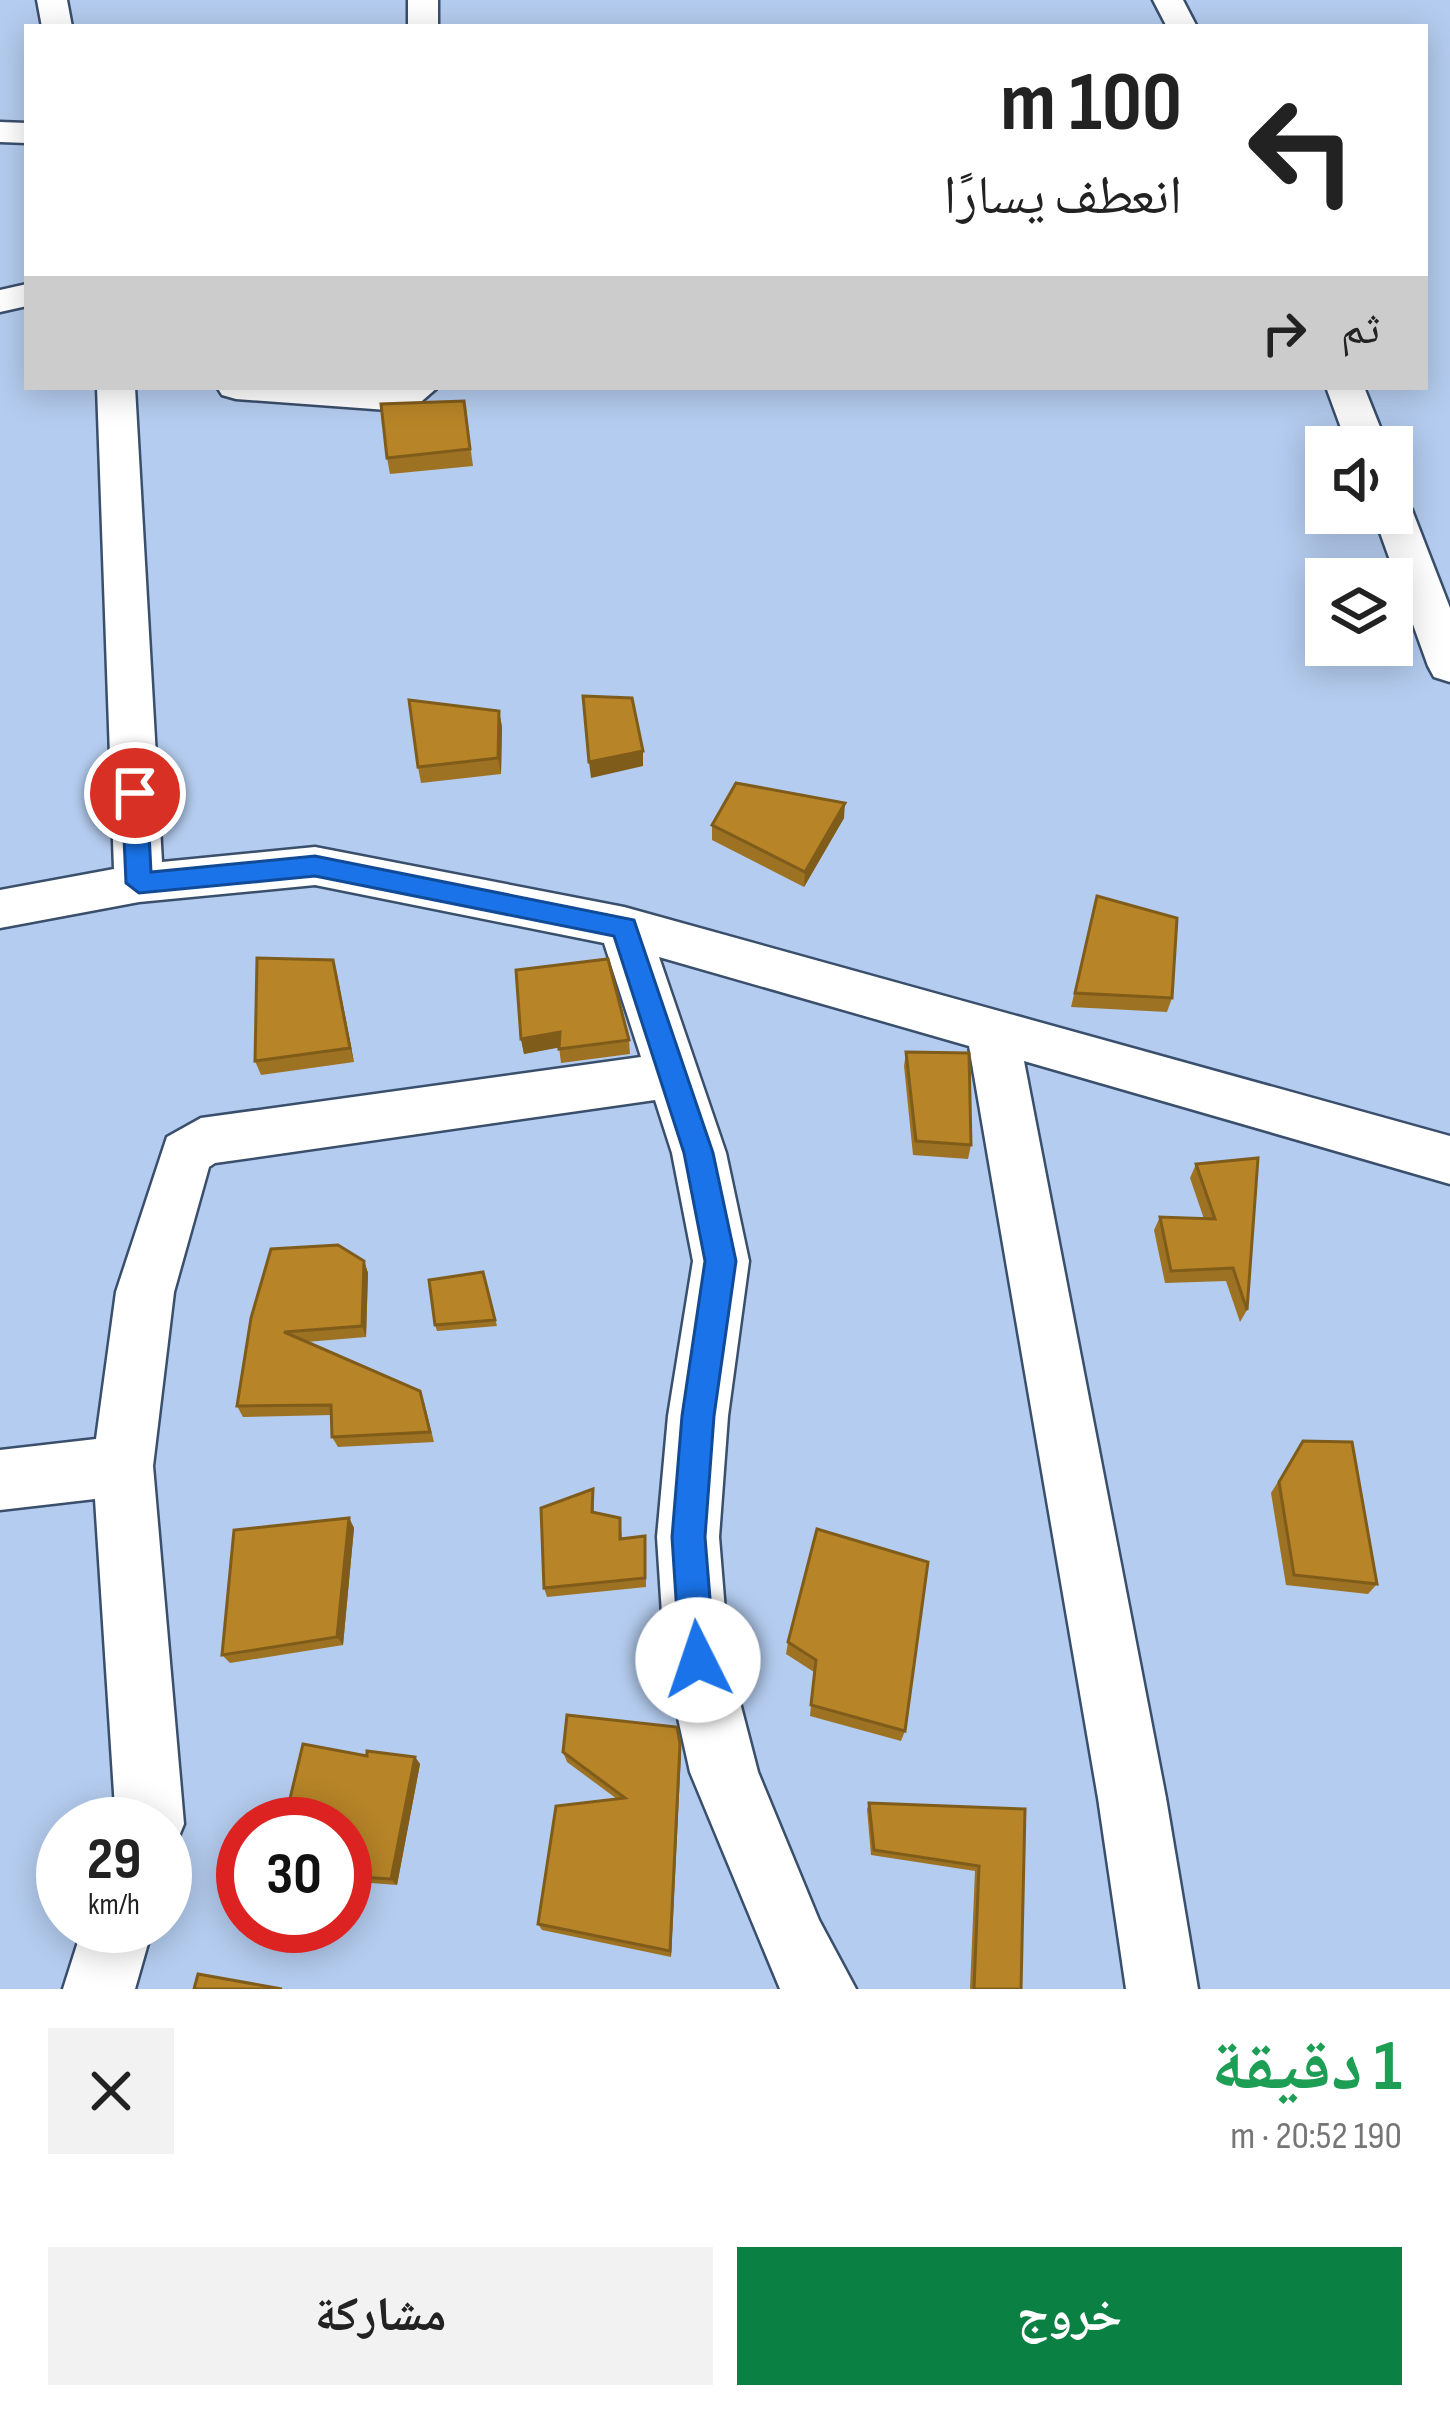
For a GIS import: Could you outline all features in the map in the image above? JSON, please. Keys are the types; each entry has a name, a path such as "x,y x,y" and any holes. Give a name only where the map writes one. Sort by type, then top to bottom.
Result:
{"street":[{"path":"116,390 139,883"},
{"path":"277,390 401,399 414,390"},
{"path":"1346,390 1360,426"},
{"path":"1401,534 1450,666"},
{"path":"0,909 139,883 315,866 625,927 1446,1168"},
{"path":"625,927 699,1153 721,1274 692,1469 688,1537 698,1660 724,1772 794,1945 820,1989"},
{"path":"992,1031 1132,1798 1162,1989"},
{"path":"148,1797 123,1466 145,1292 187,1154 196,1144 673,1075"},
{"path":"0,1480 123,1466"},
{"path":"99,1989 110,1953"}],"building":[{"path":"464,401 470,449 387,458 381,404"},
{"path":"583,696 632,698 643,751 589,762"},
{"path":"409,700 499,711 498,758 418,767"},
{"path":"736,783 845,803 805,872 712,825"},
{"path":"1097,896 1177,918 1172,998 1075,993"},
{"path":"257,958 333,960 350,1048 255,1061"},
{"path":"608,959 629,1040 559,1049 560,1032 521,1039 516,970"},
{"path":"906,1052 969,1053 971,1145 916,1141"},
{"path":"1258,1158 1247,1310 1233,1268 1171,1271 1160,1217 1215,1219 1196,1164"},
{"path":"338,1245 364,1261 362,1326 284,1332 420,1391 430,1432 332,1437 331,1405 237,1406 251,1318 271,1249"},
{"path":"483,1272 495,1320 435,1325 429,1280"},
{"path":"1303,1441 1352,1442 1377,1584 1294,1575 1279,1482"},
{"path":"593,1489 592,1512 620,1518 620,1539 645,1536 645,1578 544,1588 541,1508"},
{"path":"349,1518 337,1637 222,1655 234,1530"},
{"path":"817,1529 928,1562 905,1731 811,1705 816,1660 788,1642"},
{"path":"567,1715 677,1727 670,1951 538,1924 556,1806 625,1798 563,1752"},
{"path":"303,1744 367,1756 367,1751 415,1757 391,1879 372,1878 372,1797 290,1797"},
{"path":"869,1803 1025,1809 1021,1989 974,1989 979,1866 874,1850"},
{"path":"198,1974 282,1989 194,1989"}],"route":[{"path":"135,793 139,883 315,866 625,927 699,1153 721,1261 698,1416 688,1537 698,1660"}]}
